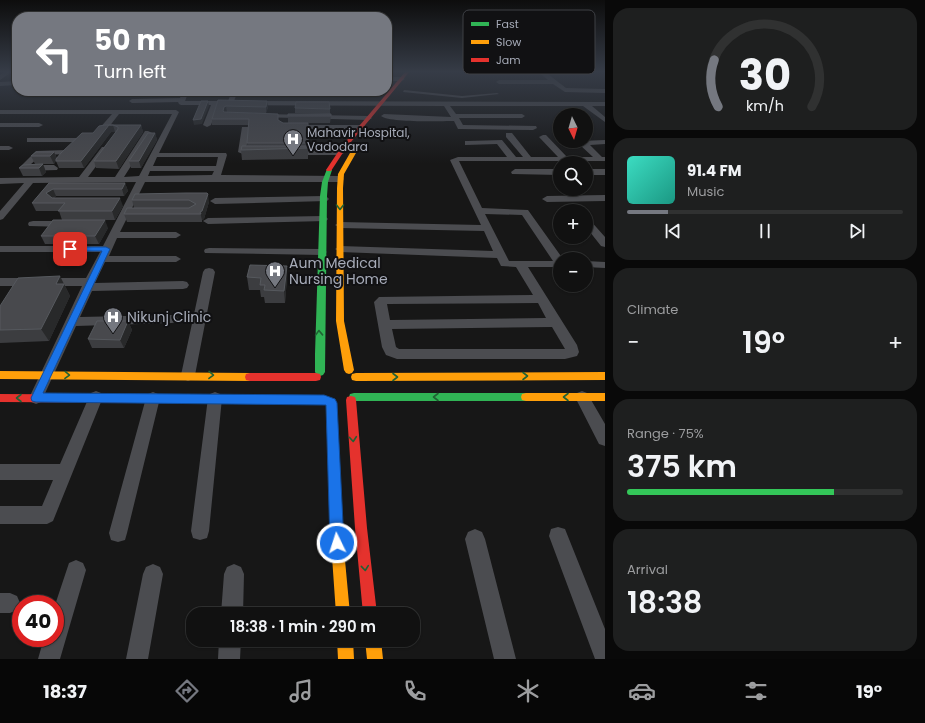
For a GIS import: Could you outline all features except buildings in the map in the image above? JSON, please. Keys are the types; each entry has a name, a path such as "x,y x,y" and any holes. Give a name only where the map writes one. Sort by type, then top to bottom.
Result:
{"street":[{"path":"181,102 181,103 266,102"},
{"path":"355,102 394,104 605,104"},
{"path":"207,125 215,103"},
{"path":"341,401 315,389 318,374 323,219 326,179 327,173 340,154 382,103"},
{"path":"381,119 394,104"},
{"path":"446,104 461,127 533,128"},
{"path":"586,104 605,120"},
{"path":"0,112 176,112 144,174 126,201 125,212 115,224 113,235 36,398"},
{"path":"102,130 117,112"},
{"path":"255,116 369,118"},
{"path":"381,119 522,116"},
{"path":"283,117 284,126 361,127"},
{"path":"0,124 40,125"},
{"path":"245,129 242,152 245,154 261,154"},
{"path":"46,180 67,152 86,133"},
{"path":"118,179 148,133"},
{"path":"509,136 528,158"},
{"path":"543,137 562,156"},
{"path":"30,140 80,140"},
{"path":"82,179 110,142"},
{"path":"468,142 499,142 513,158"},
{"path":"602,158 583,143 605,142"},
{"path":"349,370 340,321 340,179 341,174 347,164 361,144"},
{"path":"0,148 9,148"},
{"path":"54,168 23,168 39,153 67,152"},
{"path":"284,154 340,154"},
{"path":"154,155 223,155 216,178"},
{"path":"553,158 458,158 454,160 505,264 553,264"},
{"path":"0,181 118,179 144,174 218,168"},
{"path":"515,172 553,172"},
{"path":"593,172 605,172"},
{"path":"144,174 216,178 340,179"},
{"path":"0,217 31,180"},
{"path":"547,199 605,198"},
{"path":"215,201 324,199"},
{"path":"480,211 525,212 553,254"},
{"path":"125,212 137,212"},
{"path":"208,221 323,219"},
{"path":"33,224 80,224"},
{"path":"340,225 488,228"},
{"path":"593,229 605,244"},
{"path":"113,235 176,235"},
{"path":"0,250 106,249"},
{"path":"340,249 501,255"},
{"path":"209,251 322,252"},
{"path":"101,259 176,259"},
{"path":"520,264 541,298 555,322 572,349 572,352 397,354 389,347 380,302 383,300 541,298"},
{"path":"593,264 605,264"},
{"path":"188,375 210,272"},
{"path":"0,282 184,285"},
{"path":"72,322 172,319"},
{"path":"384,325 555,322"},
{"path":"0,375 47,374 106,376 318,374 336,367 349,370 356,377 359,387 341,401 336,528 342,607"},
{"path":"356,377 605,376"},
{"path":"582,397 605,439"},
{"path":"0,398 215,398 341,401 605,397"},
{"path":"0,515 46,515 96,398"},
{"path":"118,533 153,398"},
{"path":"200,531 215,398"},
{"path":"341,401 360,520 369,607"},
{"path":"0,472 65,472"},
{"path":"558,536 605,657"},
{"path":"475,539 505,659"},
{"path":"49,659 76,570"},
{"path":"137,659 153,574"},
{"path":"232,607 234,574"},
{"path":"228,659 229,647"},
{"path":"345,647 346,659"},
{"path":"374,647 375,659"}],"traffic: fast":[{"path":"320,372 323,196 326,175 329,170"},
{"path":"354,397 526,397"},
{"path":"161,399 324,400"}],"traffic: slow":[{"path":"349,370 340,321 340,188 341,174 353,153"},
{"path":"0,375 250,377"},
{"path":"356,377 605,376"},
{"path":"526,397 605,397"},
{"path":"331,403 336,528 342,607"},
{"path":"345,647 346,659"},
{"path":"374,647 375,659"}],"traffic: jam":[{"path":"329,170 344,147 382,102"},
{"path":"250,377 316,377"},
{"path":"0,398 161,399"},
{"path":"351,400 361,528 369,607"}],"place":[{"name":"Mahavir Hospital, Vadodara","path":"293,156"},
{"name":"Aum Medical Nursing Home","path":"275,288"},
{"name":"Nikunj Clinic","path":"113,334"}],"route":[{"path":"70,249 106,249 36,398 215,398 324,400 331,403 337,543"}]}
